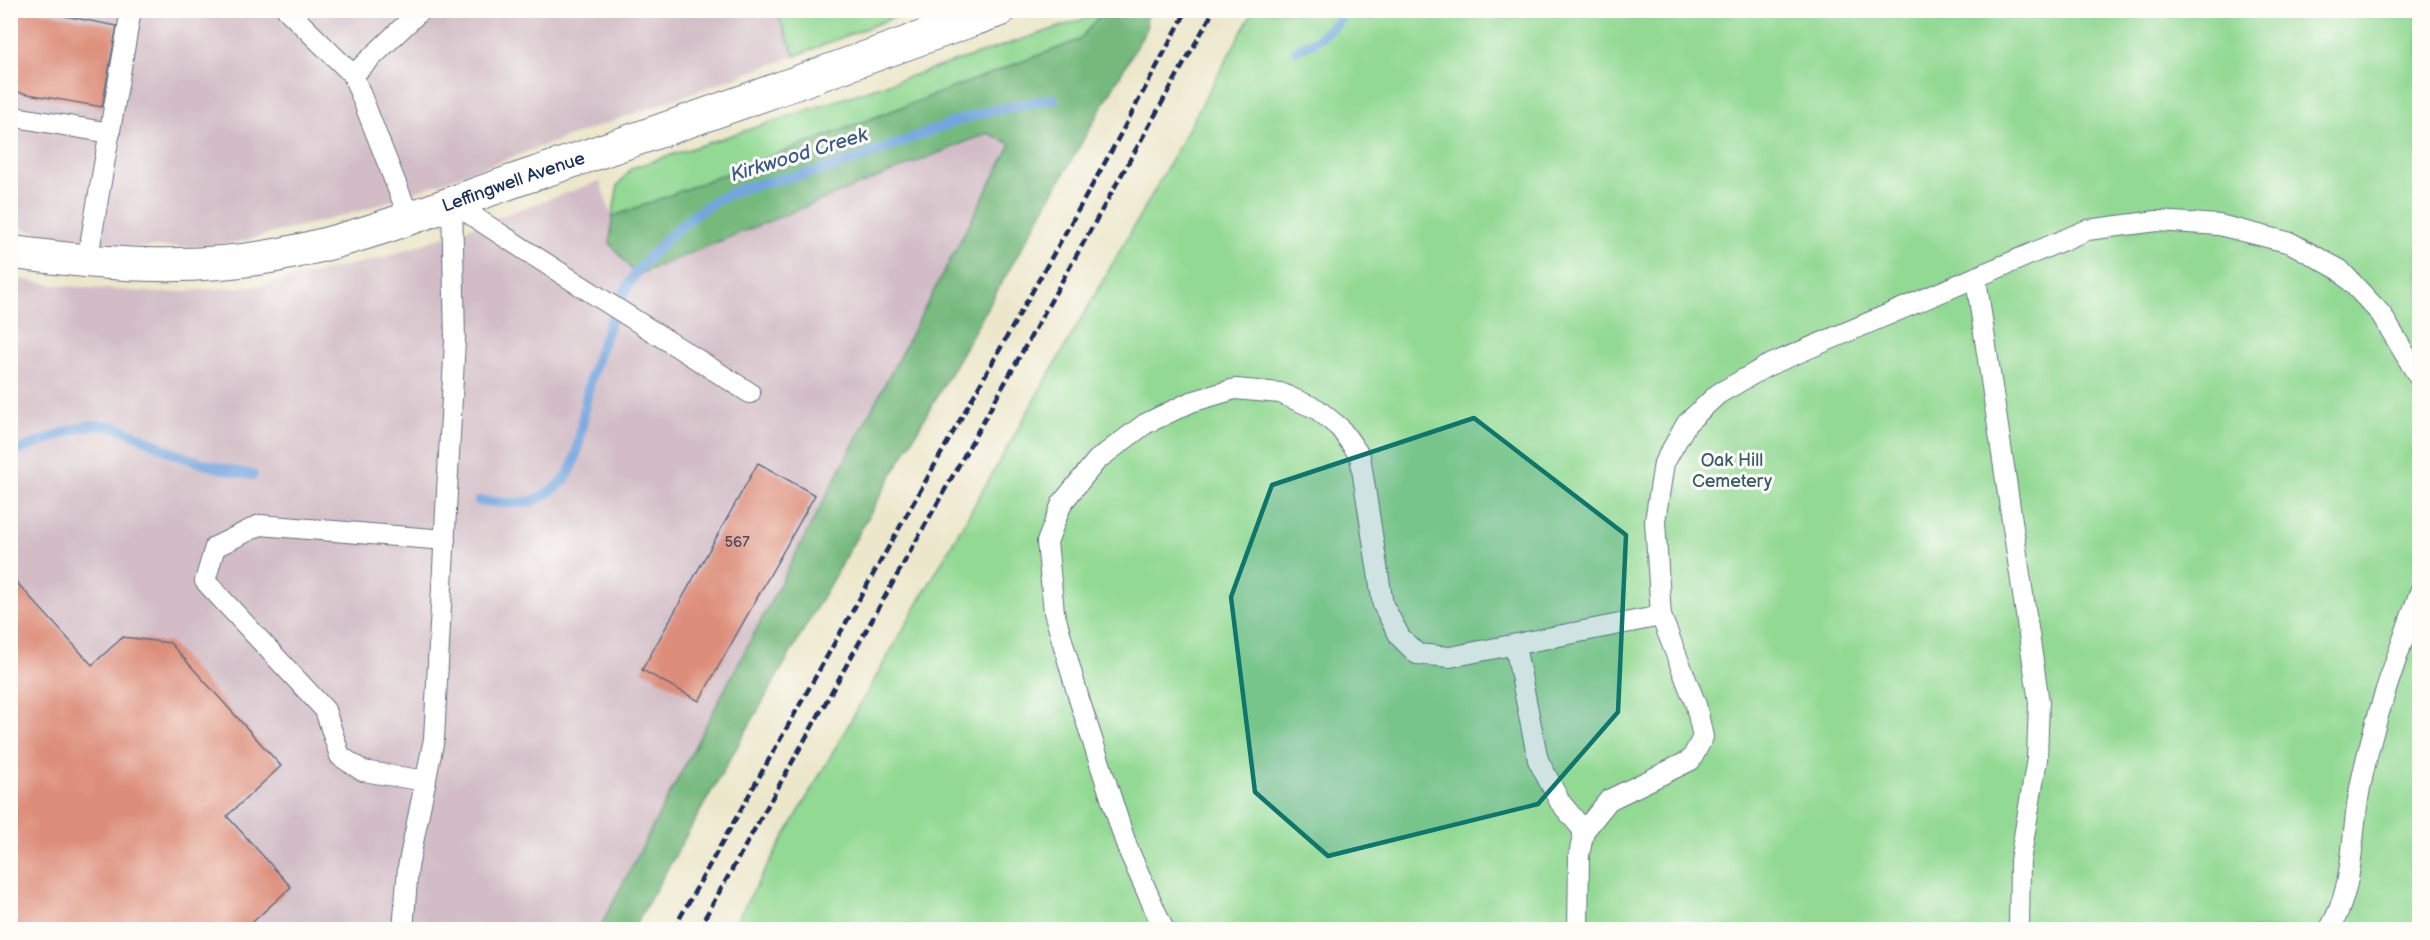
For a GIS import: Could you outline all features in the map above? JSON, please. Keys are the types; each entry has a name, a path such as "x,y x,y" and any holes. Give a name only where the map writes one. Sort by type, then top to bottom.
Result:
{"street":[{"name":"Leffingwell Avenue","path":"10,252 87,262 145,265 207,263 278,255 363,233 666,130 999,10"}],"lane":[{"path":"87,262 131,10"},
{"path":"287,10 353,75 409,217"},
{"path":"353,75 421,10"},
{"path":"10,116 110,133"},
{"path":"452,202 557,273 750,393"},
{"path":"403,930 408,867 434,739 455,340 452,202"},
{"path":"1578,930 1579,855 1584,831 1609,800 1691,760 1703,737 1696,705 1661,616 1655,521 1664,463 1687,423 1718,394 1767,366 2087,230 2157,221 2219,225 2291,243 2340,270 2381,314 2420,379"},
{"path":"1976,279 2039,702 2037,759 2020,861 2019,930"},
{"path":"1164,930 1127,847 1079,699 1053,612 1047,542 1062,503 1097,460 1144,424 1191,402 1235,389 1280,393 1317,409 1340,428 1360,456 1383,604 1400,637 1417,654 1450,657 1661,616"},
{"path":"426,781 363,771 340,756 325,710 205,581 215,547 260,525 444,540"},
{"path":"2329,930 2350,874 2359,789 2385,693 2420,592"},
{"path":"1515,646 1539,760 1560,802 1584,831"}],"highlighted area":[{"path":"1474,418 1626,535 1618,712 1538,804 1328,856 1255,792 1231,597 1272,485"}],"shaded area":[{"path":"10,11 776,11 795,56 361,211 234,243 187,247 138,247 67,238 11,227"},
{"path":"988,133 1011,144 599,929 11,929 10,277 53,285 163,293 262,285 386,257 600,181 612,217 610,243 637,275"}],"green space":[{"path":"1112,10 1145,11 1147,28 633,929 599,929 1011,144 988,133 636,275 610,243 612,217 1079,40 1102,13"},
{"path":"776,11 910,11 795,56"},
{"name":"Oak Hill Cemetery","path":"1253,11 2419,11 2419,929 731,930 1153,193"},
{"path":"1102,13 1079,40 612,217 618,185 632,168"}],"building":[{"path":"10,10 34,10 117,26 102,107 17,92 16,98 10,97"},
{"path":"758,463 815,495 699,701 642,670"},
{"path":"10,575 92,665 123,637 170,643 281,766 227,816 291,887 244,930 10,930"}],"waterway":[{"name":"Kirkwood Creek","path":"1296,50 1317,40 1351,10"},
{"name":"Kirkwood Creek","path":"479,501 509,503 530,501 547,494 565,478 571,469 577,451 595,364 623,295 639,269 658,248 705,208 741,189 849,162 944,125 983,113 1054,99"},
{"name":"Kirkwood Creek","path":"10,452 78,428 112,426 178,455 253,475"}],"railway":[{"path":"673,930 1112,150 1187,10"},
{"path":"698,930 1214,10"}]}
